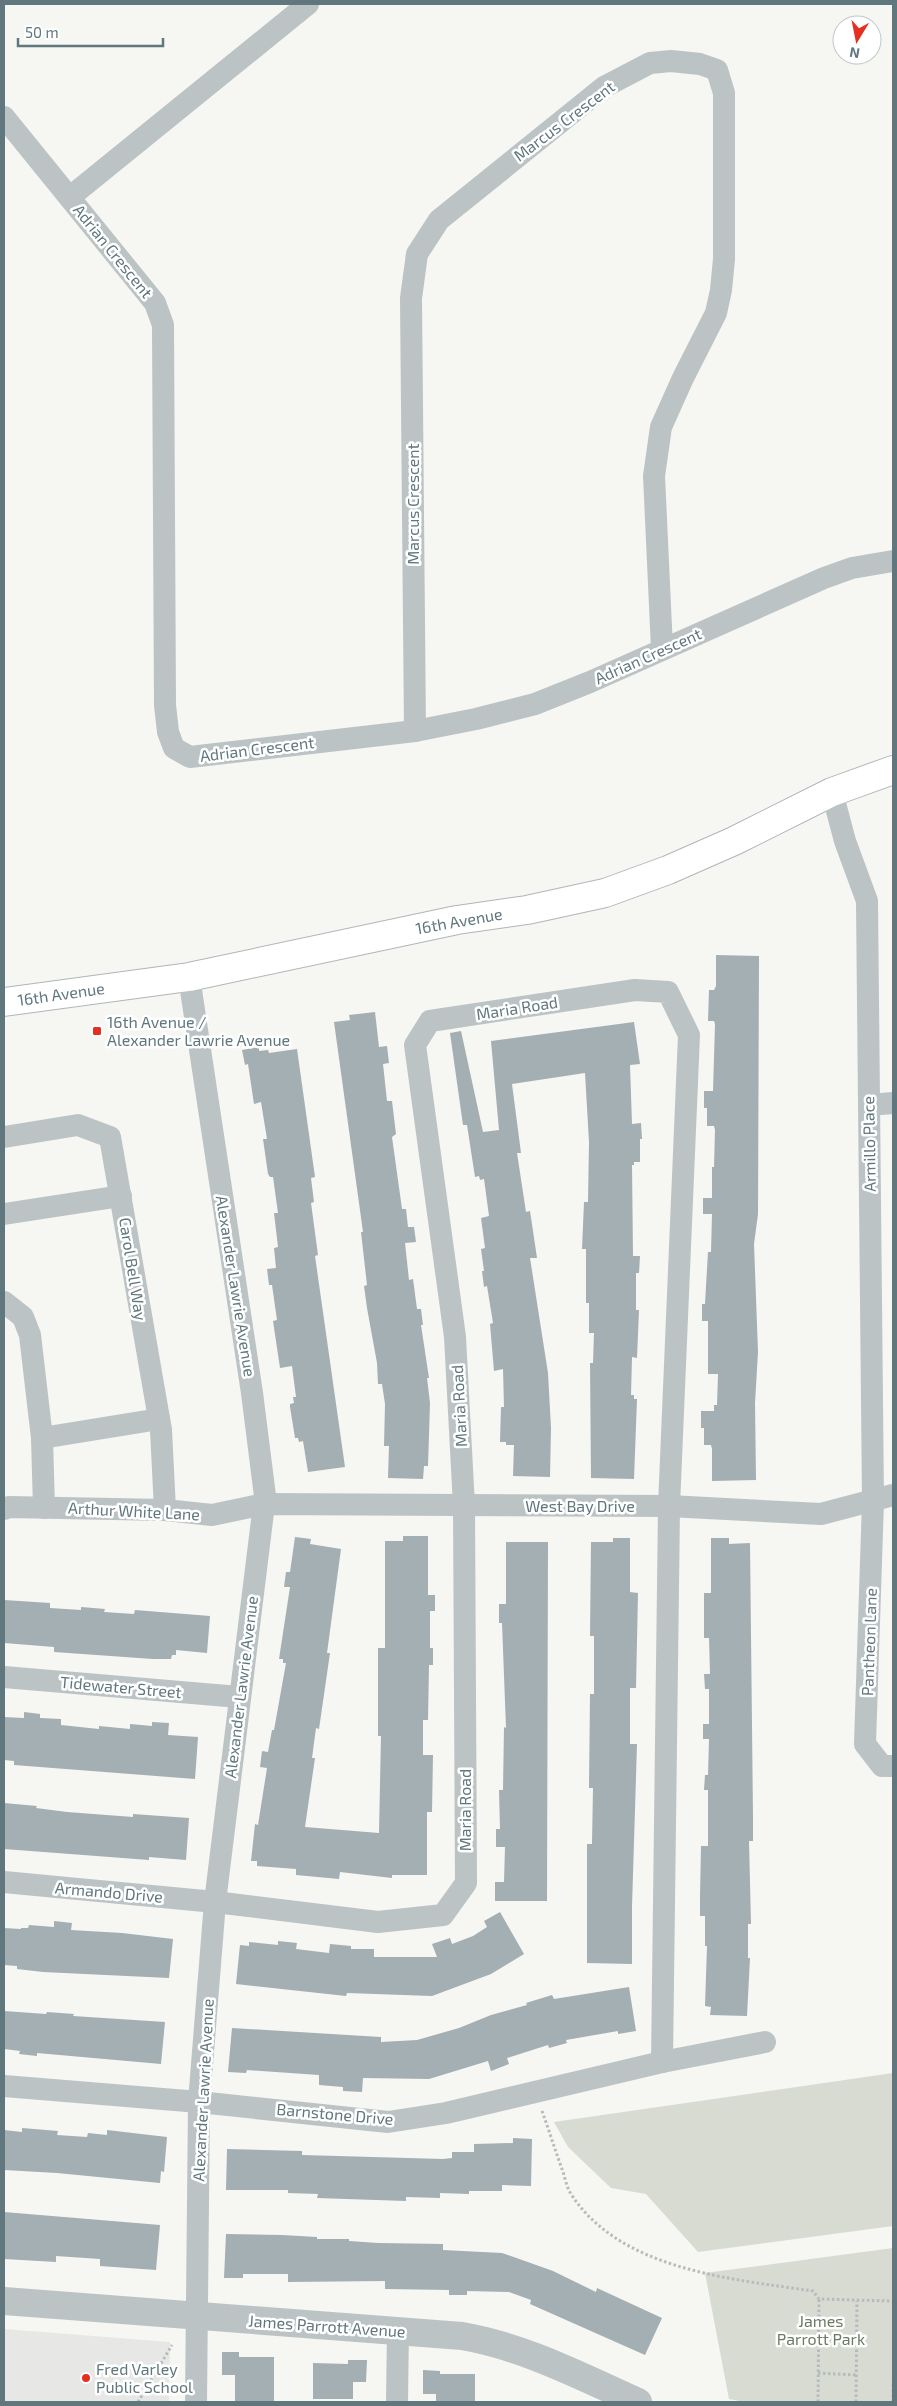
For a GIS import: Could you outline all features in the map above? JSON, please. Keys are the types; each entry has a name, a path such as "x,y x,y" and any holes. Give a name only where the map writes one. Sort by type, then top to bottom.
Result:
{"main road":[{"name":"16th Avenue","path":"4,1002 189,977 457,920 527,910 605,892 677,866 832,792 893,770"}],"street":[{"name":"Adrian Crescent","path":"70,197 308,4"},
{"name":"Marcus Crescent","path":"415,730 411,298 417,254 438,220 604,87 650,63 671,62 700,64 717,70 724,93 724,259 716,313 661,427 654,476 662,649"},
{"name":"Adrian Crescent","path":"4,117 156,303 163,325 165,705 168,732 174,748 190,757 415,730 476,719 535,704 590,682 824,578 852,568 893,561"},
{"name":"Armillo Place","path":"832,792 845,841 867,901 869,1105 883,1498"},
{"name":"Alexander Lawrie Avenue","path":"189,977 251,1383 264,1504 215,1902 199,2102 196,2402"},
{"name":"Maria Road","path":"215,1902 378,1922 443,1915 466,1883 464,1506 456,1337 415,1045 430,1021 635,990 668,992 689,1035 669,1506 662,2062"},
{"path":"869,1105 893,1103"},
{"name":"Carol Bell Way","path":"4,1137 78,1124 110,1137 159,1419 165,1510"},
{"path":"4,1214 120,1196"},
{"path":"4,1302 23,1318 30,1335 42,1438 44,1508"},
{"path":"42,1438 159,1419"},
{"name":"West Bay Drive","path":"264,1504 669,1506 821,1514 883,1498"},
{"name":"Pantheon Lane","path":"883,1498 865,1744 882,1766 893,1766"},
{"name":"Arthur White Lane","path":"4,1509 165,1510 212,1516 264,1504"},
{"name":"Tidewater Street","path":"4,1677 239,1696"},
{"name":"Armando Drive","path":"4,1882 215,1902"},
{"name":"Barnstone Drive","path":"4,2086 199,2102 388,2122 446,2113 662,2062 765,2042"},
{"name":"James Parrott Avenue","path":"4,2301 462,2336 510,2347 552,2363 638,2402"},
{"path":"397,2402 398,2330"}],"path":[{"path":"541,2108 570,2192 590,2219 622,2244 669,2263 734,2280 813,2291 819,2299 818,2402"},
{"path":"819,2299 893,2301"},
{"path":"856,2402 857,2301"},
{"path":"818,2339 856,2339"},
{"path":"138,2402 172,2345"},
{"path":"818,2373 856,2375"},
{"path":"893,2381 893,2402"}],"shaded area":[{"name":"Fred Varley Public School","path":"4,2329 170,2342 169,2402 4,2402"}],"green space":[{"path":"893,2073 893,2226 698,2252 646,2194 611,2188 568,2147 554,2122"},
{"name":"James Parrott Park","path":"893,2248 893,2402 745,2402 729,2399 705,2273"}],"building":[{"path":"716,955 759,956 758,1214 754,1244 758,1352 755,1403 756,1480 712,1481 712,1449 711,1445 704,1445 704,1428 701,1428 701,1411 714,1411 714,1405 717,1405 718,1374 708,1374 708,1321 702,1321 702,1304 705,1304 708,1252 711,1252 712,1214 703,1214 703,1198 712,1198 715,1130 714,1126 707,1126 707,1108 704,1108 704,1091 713,1091 715,1024 714,1021 708,1021 709,990 714,990 716,986"},
{"path":"375,1012 379,1047 387,1046 389,1063 383,1064 387,1101 392,1101 396,1134 392,1137 402,1209 406,1209 408,1227 414,1227 416,1242 405,1243 409,1280 413,1279 417,1309 421,1309 423,1325 421,1325 429,1378 427,1378 430,1403 428,1466 424,1466 423,1479 388,1478 389,1446 384,1446 385,1404 382,1384 378,1384 377,1363 364,1286 367,1285 361,1232 363,1232 334,1022 350,1020 349,1015"},
{"path":"634,1022 640,1064 630,1065 632,1124 641,1123 642,1139 640,1139 640,1162 634,1162 634,1165 632,1165 633,1256 640,1256 639,1273 636,1273 636,1310 639,1310 637,1358 632,1357 631,1395 634,1395 634,1399 637,1399 634,1479 591,1478 590,1363 593,1363 594,1333 589,1333 589,1303 586,1303 586,1249 582,1249 584,1202 588,1202 589,1142 585,1073 512,1084 521,1153 517,1153 526,1212 530,1211 537,1258 530,1258 548,1373 551,1428 550,1477 513,1476 514,1445 506,1445 506,1442 500,1442 501,1407 504,1407 503,1369 494,1371 490,1324 493,1323 487,1286 484,1287 482,1271 484,1271 481,1249 485,1248 481,1218 489,1216 484,1179 480,1180 479,1176 475,1177 467,1125 463,1125 450,1033 461,1031 483,1132 499,1130 491,1041"},
{"path":"259,1047 259,1051 268,1050 269,1053 297,1049 315,1177 311,1178 314,1202 311,1203 318,1255 315,1256 345,1467 308,1472 303,1441 299,1442 298,1438 295,1438 290,1407 290,1404 294,1403 293,1397 296,1397 292,1366 280,1368 273,1321 277,1320 272,1285 269,1285 267,1269 276,1268 274,1248 278,1247 274,1213 278,1213 273,1177 270,1177 268,1174 263,1139 267,1139 261,1102 254,1104 248,1064 245,1065 242,1050"},
{"path":"403,1536 428,1536 428,1595 435,1595 435,1611 430,1611 430,1648 433,1648 433,1665 429,1665 428,1720 423,1720 423,1755 433,1755 432,1812 427,1812 427,1875 392,1875 392,1878 340,1872 339,1879 296,1875 296,1869 257,1866 257,1861 251,1861 255,1824 258,1825 267,1768 260,1767 262,1751 268,1752 272,1730 274,1730 286,1663 283,1663 283,1659 279,1659 290,1587 284,1587 286,1572 290,1572 295,1537 311,1539 310,1544 341,1549 327,1653 330,1653 319,1729 316,1728 312,1758 315,1758 305,1827 379,1833 381,1736 378,1736 378,1648 385,1648 385,1541 403,1541"},
{"path":"613,1538 630,1538 630,1592 638,1593 636,1688 630,1688 630,1744 637,1744 632,1964 587,1963 587,1844 592,1844 593,1788 589,1788 590,1694 594,1694 594,1636 590,1636 591,1542 613,1542"},
{"path":"711,1538 729,1538 729,1544 750,1543 753,1841 749,1841 751,1924 748,1924 748,1958 750,1958 747,2016 710,2015 711,2007 705,2006 707,1946 705,1946 705,1916 700,1916 700,1897 701,1846 708,1846 708,1790 704,1790 705,1775 708,1775 709,1739 703,1739 703,1724 709,1724 709,1689 705,1689 704,1674 710,1674 709,1638 704,1638 704,1593 711,1593"},
{"path":"506,1542 548,1542 547,1901 495,1901 495,1882 504,1882 505,1847 496,1847 496,1829 500,1829 499,1790 503,1790 504,1727 506,1728 502,1623 499,1623 499,1604 506,1604"},
{"path":"4,1600 50,1603 50,1608 81,1610 81,1607 105,1609 104,1612 134,1614 135,1610 210,1616 207,1653 176,1650 176,1655 172,1655 171,1659 153,1659 54,1652 54,1647 4,1643"},
{"path":"24,1712 40,1714 40,1718 61,1719 61,1725 99,1729 99,1726 130,1729 130,1724 152,1726 152,1722 169,1723 168,1735 198,1737 195,1779 14,1765 14,1761 4,1760 4,1717 24,1718"},
{"path":"4,1803 37,1806 36,1808 67,1812 133,1817 133,1814 189,1818 186,1860 149,1857 149,1860 4,1849"},
{"path":"500,1912 524,1954 491,1974 432,1996 347,1993 346,1996 236,1984 240,1945 249,1946 249,1942 278,1945 278,1941 297,1943 296,1949 329,1953 330,1944 351,1946 351,1949 374,1949 374,1957 437,1957 432,1944 450,1938 452,1944 473,1936 487,1927 484,1921"},
{"path":"54,1921 72,1923 71,1930 173,1939 169,1978 43,1972 17,1969 17,1966 4,1965 4,1928 21,1929 28,1928 29,1925 54,1927"},
{"path":"629,1987 636,2031 618,2034 618,2031 566,2040 567,2043 549,2048 548,2045 507,2058 509,2064 491,2071 488,2061 429,2079 363,2078 362,2092 343,2091 343,2087 319,2085 319,2075 247,2070 246,2073 228,2072 232,2028 381,2037 381,2042 417,2040 459,2028 491,2015 527,2005 526,2003 552,1995 554,1999"},
{"path":"4,2011 46,2014 47,2012 74,2014 73,2016 165,2022 161,2064 37,2053 37,2056 19,2054 20,2051 4,2049"},
{"path":"22,2128 58,2131 57,2135 87,2137 88,2133 107,2135 107,2130 167,2137 164,2172 161,2171 160,2183 4,2170 4,2130 22,2132"},
{"path":"513,2138 532,2139 531,2186 502,2185 502,2191 469,2191 469,2194 440,2193 440,2198 406,2197 406,2201 317,2198 318,2194 288,2193 288,2190 226,2190 227,2149 302,2151 302,2155 443,2159 452,2158 452,2152 474,2152 474,2144 513,2143"},
{"path":"4,2212 160,2225 156,2270 100,2266 100,2259 56,2256 56,2262 4,2259"},
{"path":"226,2234 317,2237 317,2239 349,2239 349,2241 378,2243 443,2244 443,2250 502,2253 553,2271 596,2292 597,2288 662,2318 645,2355 530,2304 531,2300 509,2292 467,2291 467,2295 449,2295 449,2290 385,2289 385,2281 288,2282 288,2274 243,2274 243,2278 224,2278"},
{"path":"222,2352 239,2352 239,2357 274,2357 274,2402 235,2402 235,2375 222,2375"},
{"path":"348,2360 367,2360 366,2382 353,2382 353,2399 313,2399 313,2363 348,2364"},
{"path":"423,2370 440,2371 440,2374 475,2374 475,2402 436,2402 436,2394 423,2394"}],"place":[{"name":"16th Avenue / Alexander Lawrie Avenue","path":"97,1031"},
{"name":"Fred Varley Public School","path":"86,2378"}]}
